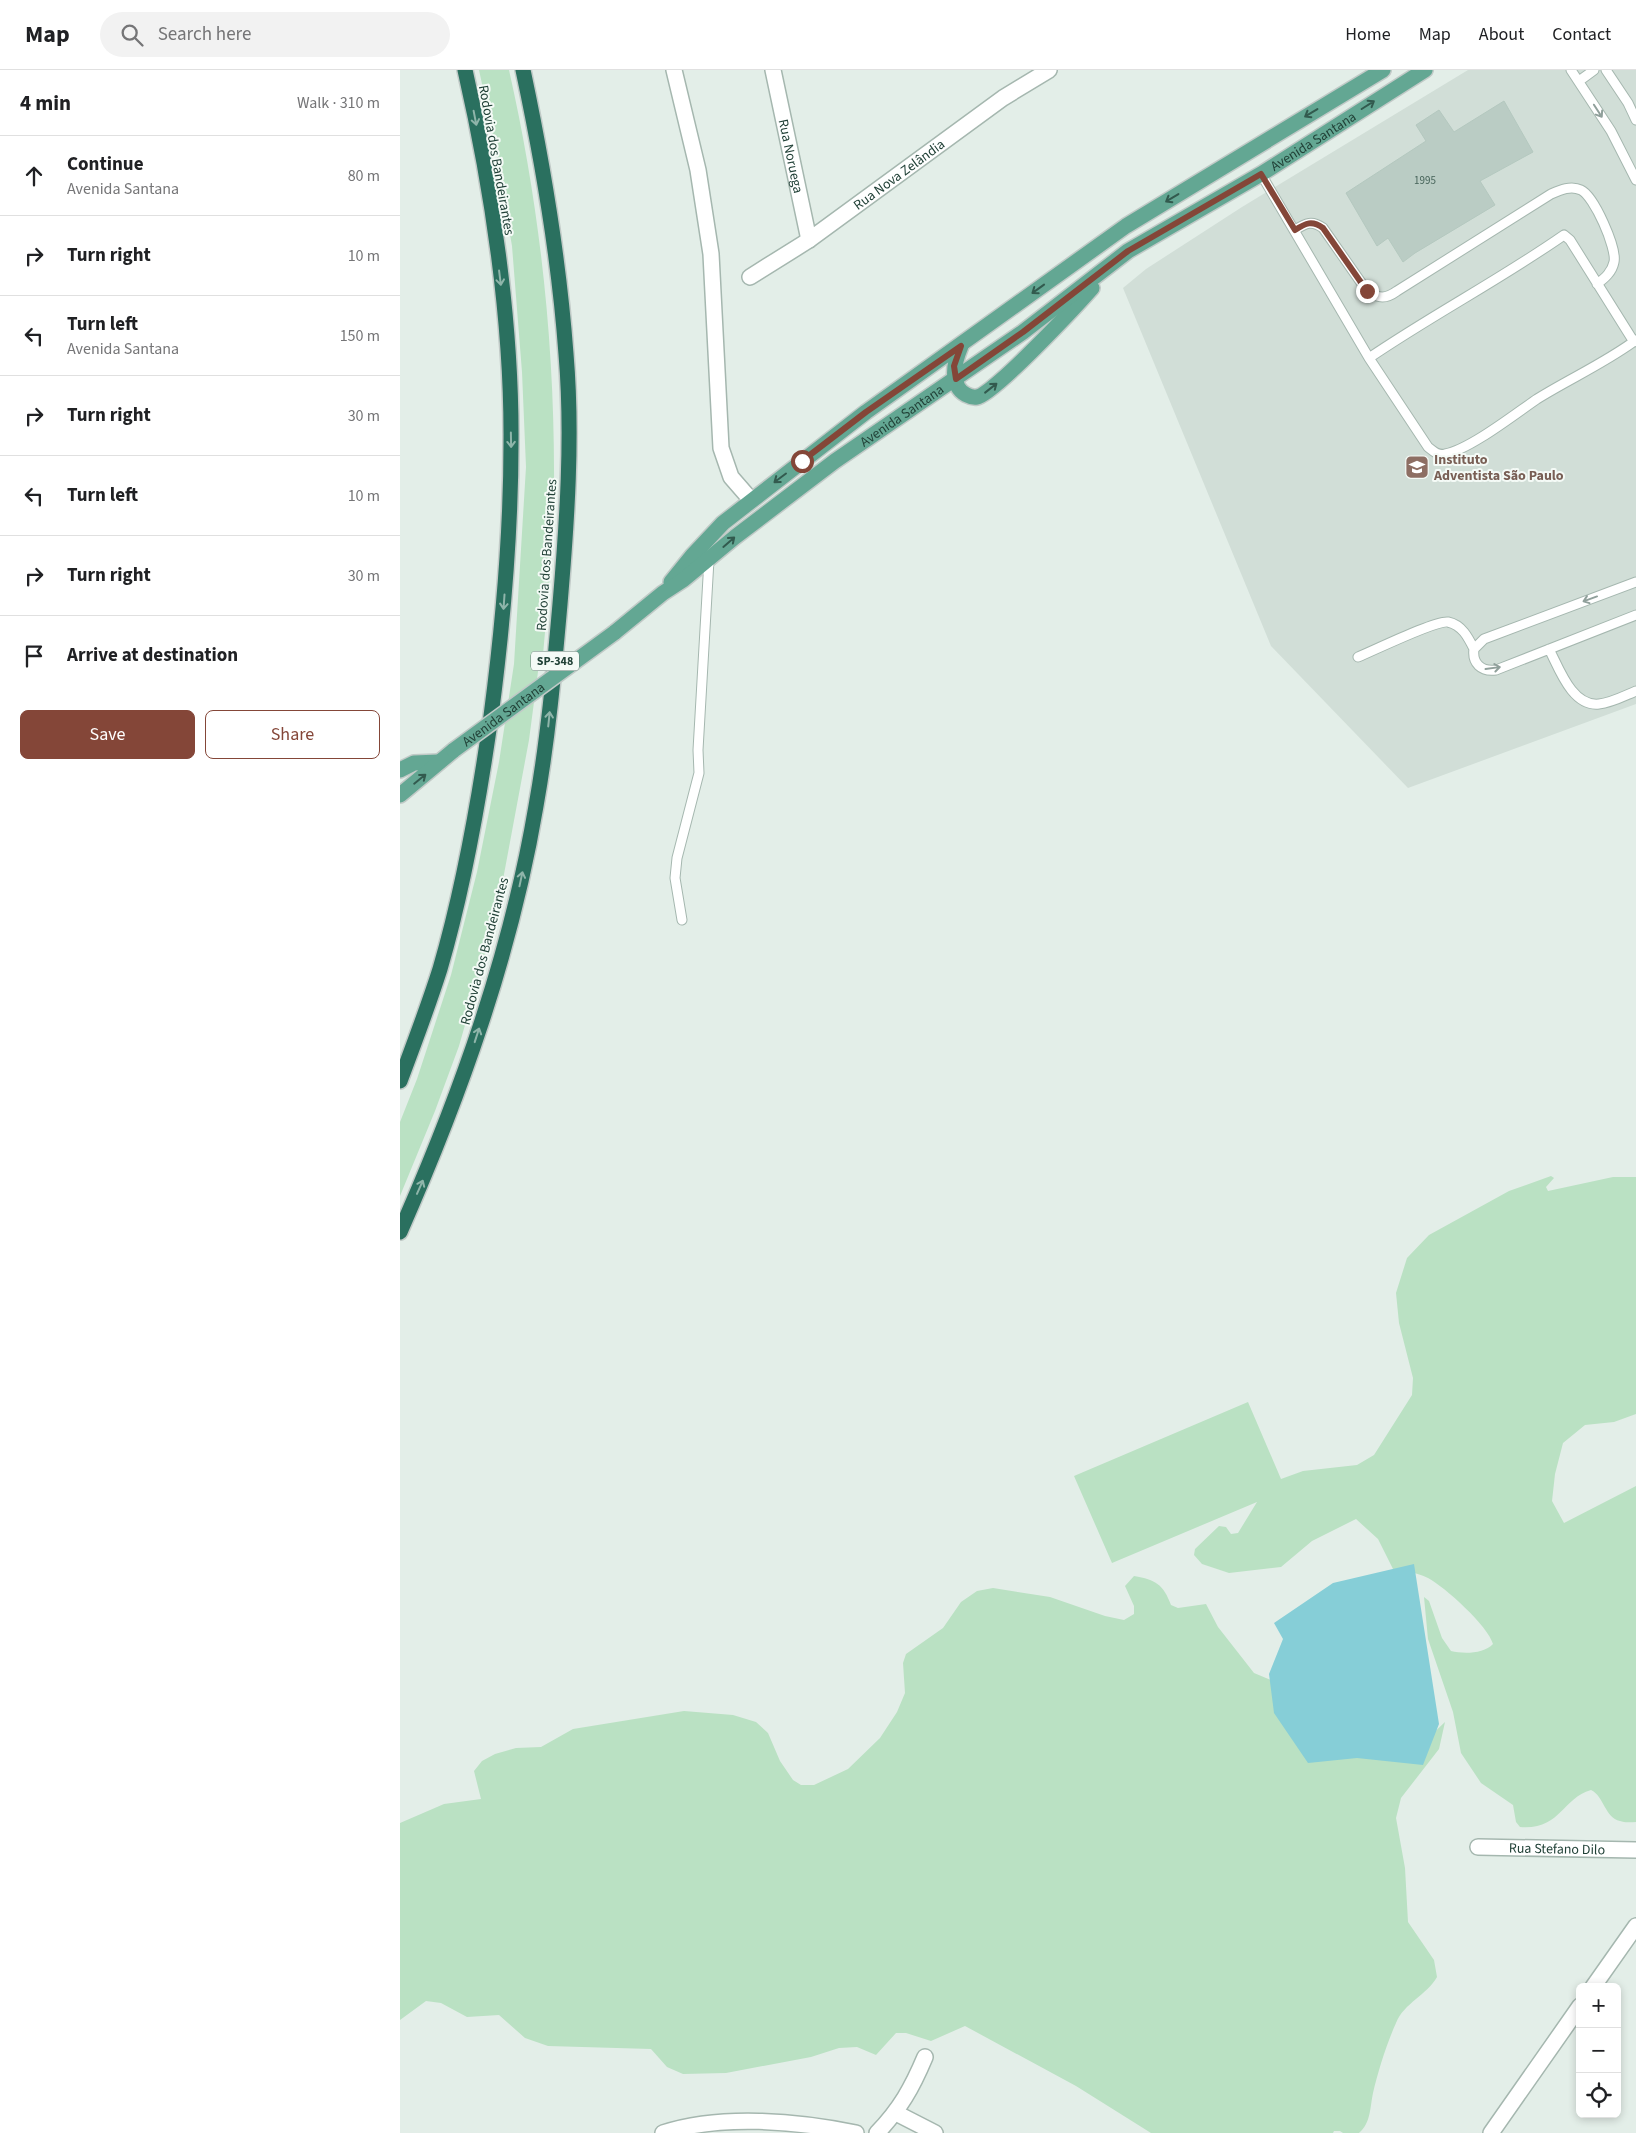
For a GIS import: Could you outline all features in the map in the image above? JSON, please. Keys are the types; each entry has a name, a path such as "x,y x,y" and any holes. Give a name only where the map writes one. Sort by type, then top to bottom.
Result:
{"highway":[{"name":"Rodovia dos Bandeirantes","path":"400,1081 440,970 473,830 502,632 509,538 511,441 509,362 489,190 465,70"},
{"name":"Rodovia dos Bandeirantes","path":"400,1232 436,1151 467,1068 490,996 516,900 536,810 548,736 564,556 568,455 566,355 553,234 538,139 524,70"}],"main road":[{"name":"Avenida Santana","path":"663,592 692,556 723,523 866,412 961,346 1126,226 1383,70"},
{"name":"Avenida Santana","path":"400,795 454,750 614,633 663,592 683,580 735,537 835,461 1023,332 1128,251 1261,174 1425,70"},
{"path":"961,346 954,366 958,387 966,396 978,397 988,391 1047,335 1114,262"},
{"path":"400,770 414,763 439,762"}],"street":[{"path":"674,70 698,170 711,254 720,448 732,477 751,500"},
{"name":"Rua Noruega","path":"773,70 809,240"},
{"name":"Rua Nova Zelândia","path":"750,277 809,240 1003,98 1048,70"},
{"name":"Rua Stefano Dilo","path":"1478,1847 1636,1850"},
{"path":"1596,1983 1636,1926"},
{"path":"1490,2133 1576,2012"},
{"path":"877,2133 896,2114 913,2088 925,2057"},
{"path":"896,2114 936,2133"},
{"path":"663,2133 730,2122 812,2124 856,2133"}],"lane":[{"path":"1571,70 1611,131 1636,180"},
{"path":"1579,81 1594,70"},
{"path":"1606,70 1628,103 1636,120"},
{"path":"1261,174 1369,358 1428,447 1441,455 1473,441 1538,399 1635,341 1570,240 1564,235 1536,255 1406,333 1369,358"},
{"path":"1295,230 1307,223 1316,223 1323,228 1367,291 1377,298 1382,298 1398,291 1551,194 1574,188 1582,190 1591,198 1613,249 1614,261 1611,271 1598,284"},
{"path":"682,920 674,878 677,858 699,773 709,560"},
{"path":"1474,649 1484,639 1492,635 1636,582"},
{"path":"1358,657 1442,622 1458,626 1465,633 1474,649 1477,664 1480,668 1490,670 1636,615"},
{"path":"1549,648 1570,688 1580,700 1590,705 1600,704 1636,691"}],"shaded area":[{"name":"Instituto Adventista São Paulo","path":"1468,70 1636,70 1636,704 1408,788 1271,646 1123,288 1146,269 1242,207"}],"green space":[{"path":"479,70 509,70 529,173 544,277 552,381 554,434 553,528 543,655 539,664 529,740 496,917 459,1046 400,1196 400,1122 417,1079 451,975 477,872 499,762 514,664 526,467 522,372 512,246 493,135"},
{"path":"1551,1176 1554,1178 1546,1187 1548,1191 1613,1177 1636,1177 1636,1414 1614,1422 1585,1425 1563,1443 1555,1474 1552,1501 1564,1523 1636,1486 1636,1822 1624,1822 1615,1819 1599,1797 1591,1790 1581,1794 1553,1819 1544,1824 1534,1827 1520,1827 1516,1822 1513,1805 1481,1783 1461,1753 1453,1712 1428,1639 1424,1597 1429,1601 1442,1638 1451,1651 1467,1653 1484,1650 1493,1644 1489,1636 1475,1618 1455,1598 1428,1578 1415,1573 1394,1571 1378,1539 1356,1519 1312,1541 1281,1567 1229,1573 1202,1564 1194,1555 1195,1549 1219,1526 1226,1527 1231,1534 1238,1533 1257,1502 1112,1563 1074,1476 1248,1402 1281,1479 1303,1471 1357,1465 1374,1455 1412,1395 1413,1378 1399,1323 1396,1293 1407,1258 1429,1235 1509,1191"},
{"path":"1134,1576 1148,1579 1158,1584 1165,1592 1171,1605 1178,1608 1206,1604 1218,1627 1254,1673 1423,1743 1445,1722 1439,1749 1401,1798 1396,1818 1405,1868 1408,1922 1434,1960 1437,1977 1428,1989 1404,2010 1396,2023 1377,2076 1368,2120 1359,2133 1334,2131 1333,2133 1151,2133 1076,2086 965,2026 931,2041 906,2033 896,2033 876,2055 857,2047 839,2048 811,2057 726,2073 683,2074 667,2067 651,2049 548,2046 525,2038 499,2015 467,2017 441,2003 426,2001 400,2020 400,1823 444,1804 481,1799 474,1771 482,1761 495,1754 516,1748 541,1747 573,1729 684,1711 733,1715 756,1722 768,1733 780,1761 793,1780 801,1785 814,1785 848,1769 880,1738 897,1712 905,1693 903,1663 906,1654 943,1628 961,1602 977,1591 993,1588 1050,1597 1105,1616 1124,1620 1134,1614 1134,1606 1125,1586"}],"water":[{"path":"1414,1564 1439,1724 1423,1765 1357,1758 1308,1763 1274,1713 1269,1674 1283,1639 1274,1623 1333,1583"}],"building":[{"path":"1504,101 1533,152 1480,181 1495,205 1403,262 1388,238 1377,246 1346,193 1426,141 1416,125 1439,110 1454,132"}],"place":[{"name":"Instituto Adventista São Paulo","path":"1417,467"}],"route":[{"path":"802,461 866,412 961,346 954,366 956,379 1023,332 1128,251 1261,174 1295,230 1307,223 1316,223 1323,228 1367,291"}]}
